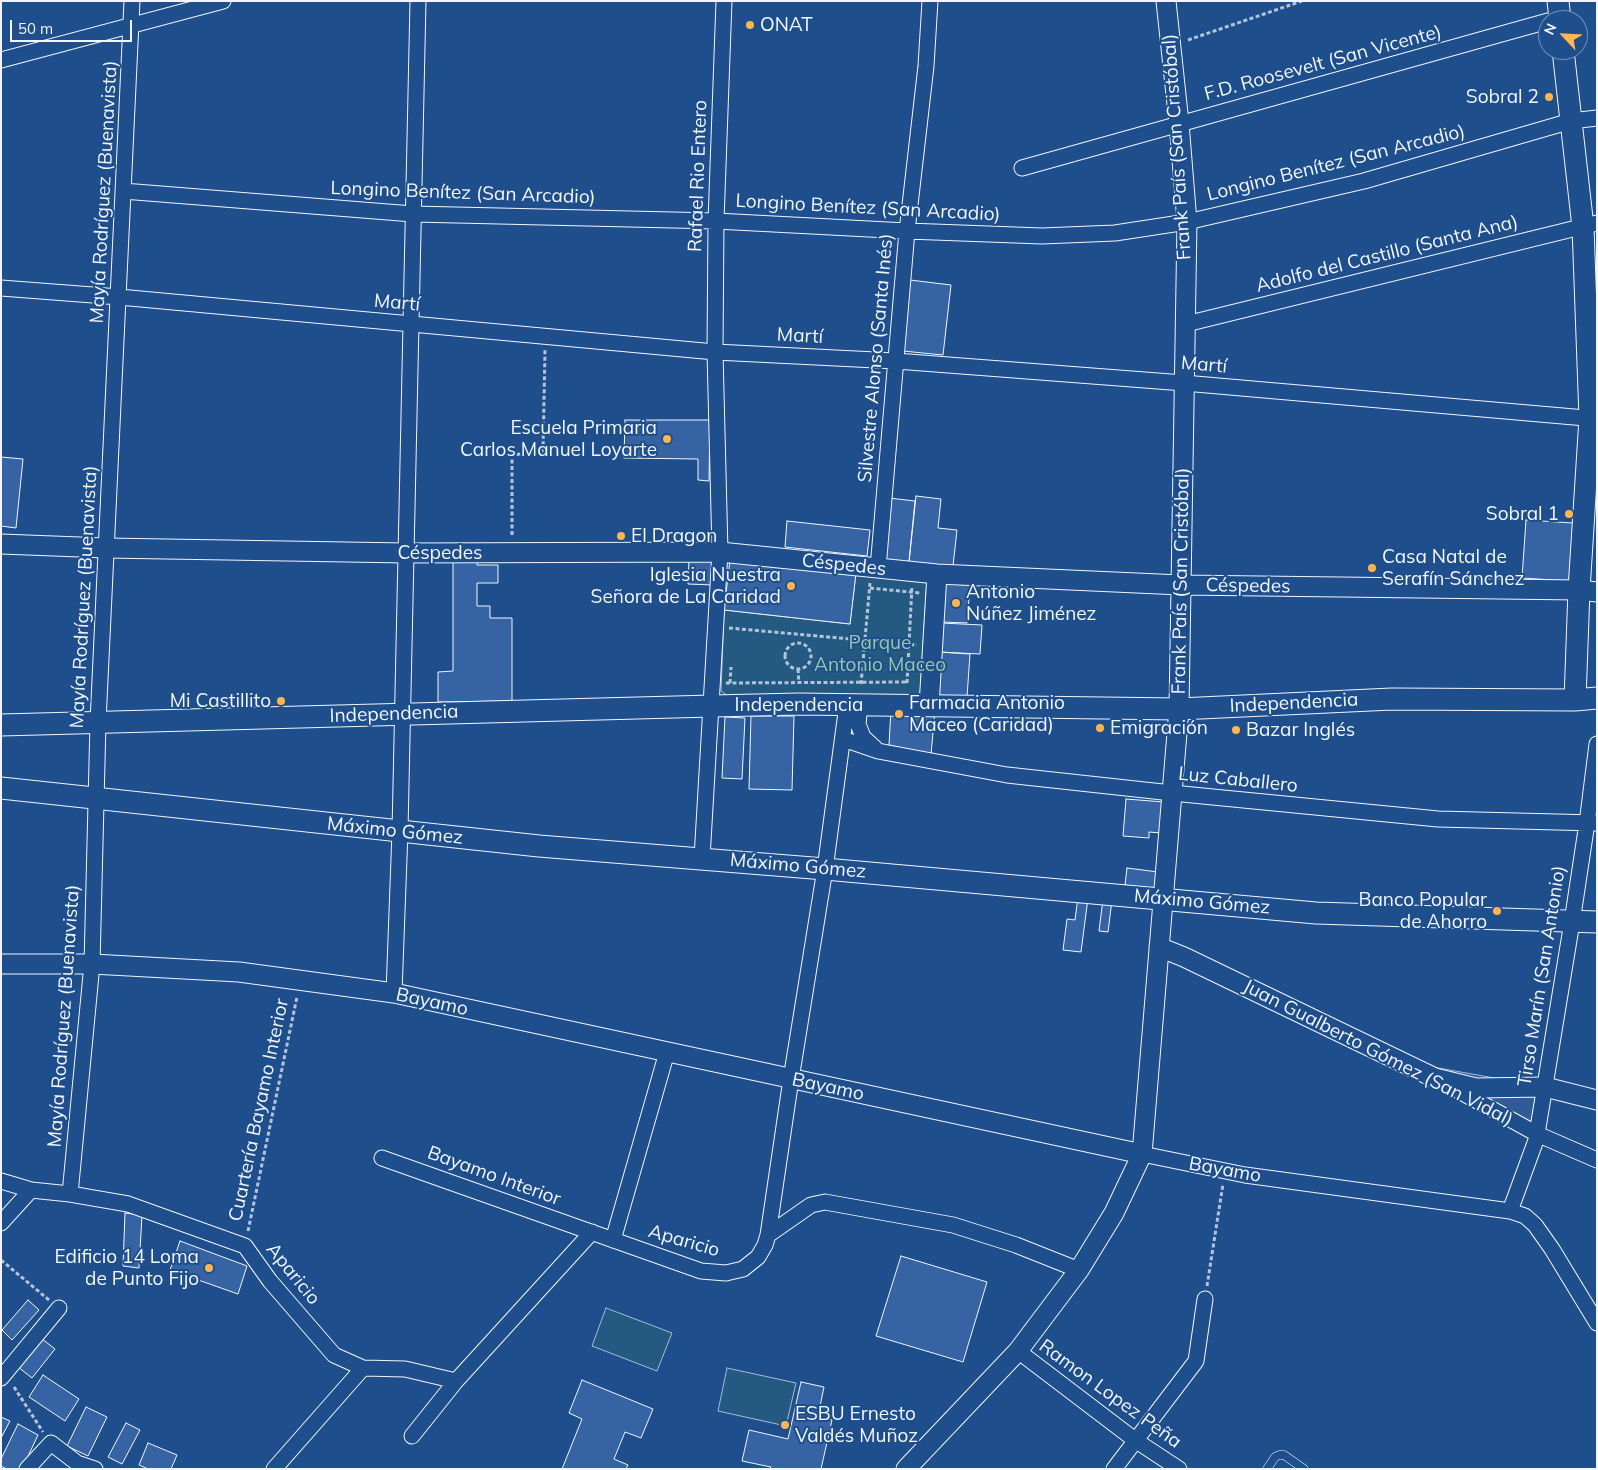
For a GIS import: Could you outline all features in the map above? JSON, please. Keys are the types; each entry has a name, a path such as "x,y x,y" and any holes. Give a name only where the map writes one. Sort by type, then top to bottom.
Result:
{"main road":[{"path":"1564,60 1571,121 1590,225 1593,419 1588,591 1575,700"},
{"name":"Independencia","path":"1,725 712,706 853,705 1179,709 1392,699 1575,700 1597,698"},
{"name":"Máximo Gómez","path":"1,788 539,846 702,858 1316,913 1597,922"}],"street":[{"name":"Mayía Rodríguez (Buenavista)","path":"70,1194 92,964 98,722 132,1"},
{"path":"1,60 224,1"},
{"path":"394,994 400,832 418,1"},
{"name":"Rafael Rio Entero","path":"702,858 720,552 715,352 716,221 724,1"},
{"name":"Silvestre Alonso (Santa Inés)","path":"875,568 896,361 906,231 926,66 930,1"},
{"name":"Frank País (San Cristóbal)","path":"906,1469 1018,1351 1079,1270 1114,1213 1142,1154 1179,709 1187,222 1166,1"},
{"name":"F.D. Roosevelt (San Vicente)","path":"1022,168 1538,21"},
{"name":"Longino Benítez (San Arcadio)","path":"123,191 413,214 716,221 1042,236 1115,233 1187,222 1364,181 1571,121 1597,118"},
{"name":"Adolfo del Castillo (Santa Ana)","path":"1186,324 1590,225"},
{"name":"Martí","path":"1,288 119,297 715,352 896,361 1184,383 1593,419"},
{"name":"Céspedes","path":"1,544 106,548 406,553 720,552 937,574 1181,585 1588,591"},
{"path":"929,706 937,574"},
{"path":"768,1235 791,1079 826,869 843,739 853,705"},
{"path":"853,705 863,737 878,750"},
{"name":"Luz Caballero","path":"843,739 878,750 1006,774 1172,793 1438,819 1592,823"},
{"name":"Tirso Marín (San Antonio)","path":"1510,1211 1537,1134 1572,922 1592,823 1597,744"},
{"name":"Juan Gualberto Gómez (San Vidal)","path":"1159,947 1184,957 1435,1078 1537,1134 1597,1160"},
{"name":"Bayamo","path":"1,964 92,964 239,972 394,994 1225,1171 1510,1211 1525,1216 1535,1225 1552,1249 1597,1323"},
{"path":"613,1240 667,1052"},
{"path":"1435,1078 1476,1088 1545,1087 1597,1100"},
{"name":"Bayamo Interior","path":"382,1158 592,1232"},
{"name":"Aparicio","path":"1,1181 31,1190 70,1194 128,1204 245,1246 270,1281 334,1355 362,1368 405,1370 456,1381"},
{"path":"1,1223 31,1190"},
{"name":"Aparicio","path":"592,1232 701,1271 726,1273 742,1269 758,1257 768,1235 811,1205 825,1202 953,1225 1016,1245 1079,1270"},
{"path":"412,1436 456,1381 592,1232"},
{"path":"1114,1469 1196,1361 1205,1299"},
{"path":"3,1376 59,1308"},
{"name":"Ramon Lopez Peña","path":"1018,1351 1135,1440 1178,1469"},
{"path":"274,1469 362,1368"},
{"path":"27,1469 52,1443 77,1462 95,1469"}],"lane":[{"path":"1267,1469 1279,1455 1284,1455 1304,1469"}],"path":[{"path":"1170,46 1302,1"},
{"path":"512,553 512,455 544,451 545,337"},
{"path":"853,705 862,682 870,588 875,568"},
{"path":"906,706 913,572"},
{"path":"870,588 936,594"},
{"path":"716,627 933,646"},
{"path":"798,643 799,635"},
{"path":"798,643 806,646 811,654 811,658 804,668 796,669 786,662 785,653 790,646 798,643"},
{"path":"713,683 907,682"},
{"name":"Cuartería Bayamo Interior","path":"245,1246 300,980"},
{"path":"1205,1299 1225,1171"},
{"path":"1,1260 59,1308"},
{"path":"3,1376 52,1443"}],"green space":[{"name":"Parque Antonio Maceo","path":"856,573 927,578 920,696 732,699 721,691 724,610 850,624"},
{"path":"606,1308 672,1333 657,1371 592,1346"},
{"path":"727,1368 796,1383 786,1426 718,1411"}],"shaded area":[{"path":"1427,1066 1545,1087 1536,1140"}],"building":[{"path":"910,280 951,285 943,355 903,351"},
{"name":"Escuela Primaria Carlos Manuel Loyarte","path":"625,420 710,420 709,481 698,480 698,459 624,458"},
{"path":"1,457 23,459 16,528 1,526"},
{"path":"916,496 941,499 938,528 957,530 953,566 909,562"},
{"path":"889,498 915,501 909,562 882,559"},
{"path":"1526,520 1573,523 1569,581 1522,578"},
{"path":"787,521 870,530 867,556 785,547"},
{"path":"689,560 712,560 712,585 688,584"},
{"name":"Iglesia Nuestra Señora de La Caridad","path":"730,560 856,573 850,624 724,610"},
{"path":"453,562 477,562 477,565 498,565 498,583 477,583 477,606 490,606 490,618 512,618 512,701 438,702 438,672 453,671"},
{"name":"Antonio Núñez Jiménez","path":"945,584 970,585 967,623 942,622"},
{"path":"941,623 982,625 980,654 939,652"},
{"path":"939,652 970,654 967,697 937,695"},
{"path":"891,709 935,710 931,755 889,745"},
{"path":"751,716 794,716 792,790 749,789"},
{"path":"725,717 745,718 742,779 722,778"},
{"path":"1126,799 1164,802 1161,833 1149,832 1149,838 1123,836"},
{"path":"1127,868 1158,872 1156,889 1125,885"},
{"path":"1078,897 1088,898 1081,952 1063,950 1067,919 1075,920"},
{"path":"1103,899 1112,900 1108,932 1099,931"},
{"path":"125,1213 142,1215 139,1268 123,1266"},
{"name":"Edificio 14 Loma de Punto Fijo","path":"180,1241 247,1266 238,1294 170,1270"},
{"path":"901,1256 987,1282 963,1362 876,1336"},
{"path":"28,1300 39,1310 12,1340 2,1330"},
{"path":"41,1338 55,1349 32,1378 18,1367"},
{"path":"43,1375 79,1399 65,1421 29,1397"},
{"path":"582,1380 653,1409 641,1438 625,1432 614,1459 628,1465 626,1469 562,1469 582,1419 569,1413"},
{"path":"801,1382 824,1387 818,1416 832,1420 821,1469 770,1469 771,1467 742,1461 749,1430 788,1439"},
{"path":"86,1407 107,1417 88,1456 67,1446"},
{"path":"1,1417 10,1421 1,1438"},
{"path":"126,1423 140,1430 122,1464 108,1457"},
{"path":"18,1424 38,1435 22,1469 7,1469 1,1466 1,1459"},
{"path":"148,1443 177,1455 171,1469 148,1469 139,1465"}],"place":[{"name":"ONAT","path":"750,25"},
{"name":"Sobral 2","path":"1549,97"},
{"name":"Escuela Primaria Carlos Manuel Loyarte","path":"667,439"},
{"name":"Sobral 1","path":"1569,514"},
{"name":"El Dragon","path":"621,536"},
{"name":"Casa Natal de Serafín Sánchez","path":"1372,568"},
{"name":"Iglesia Nuestra Señora de La Caridad","path":"791,586"},
{"name":"Antonio Núñez Jiménez","path":"956,603"},
{"name":"Mi Castillito","path":"281,701"},
{"name":"Farmacia Antonio Maceo (Caridad)","path":"899,714"},
{"name":"Emigración","path":"1100,728"},
{"name":"Bazar Inglés","path":"1236,730"},
{"name":"Banco Popular de Ahorro","path":"1497,911"},
{"name":"Edificio 14 Loma de Punto Fijo","path":"209,1268"},
{"name":"ESBU Ernesto Valdés Muñoz","path":"785,1425"}]}
